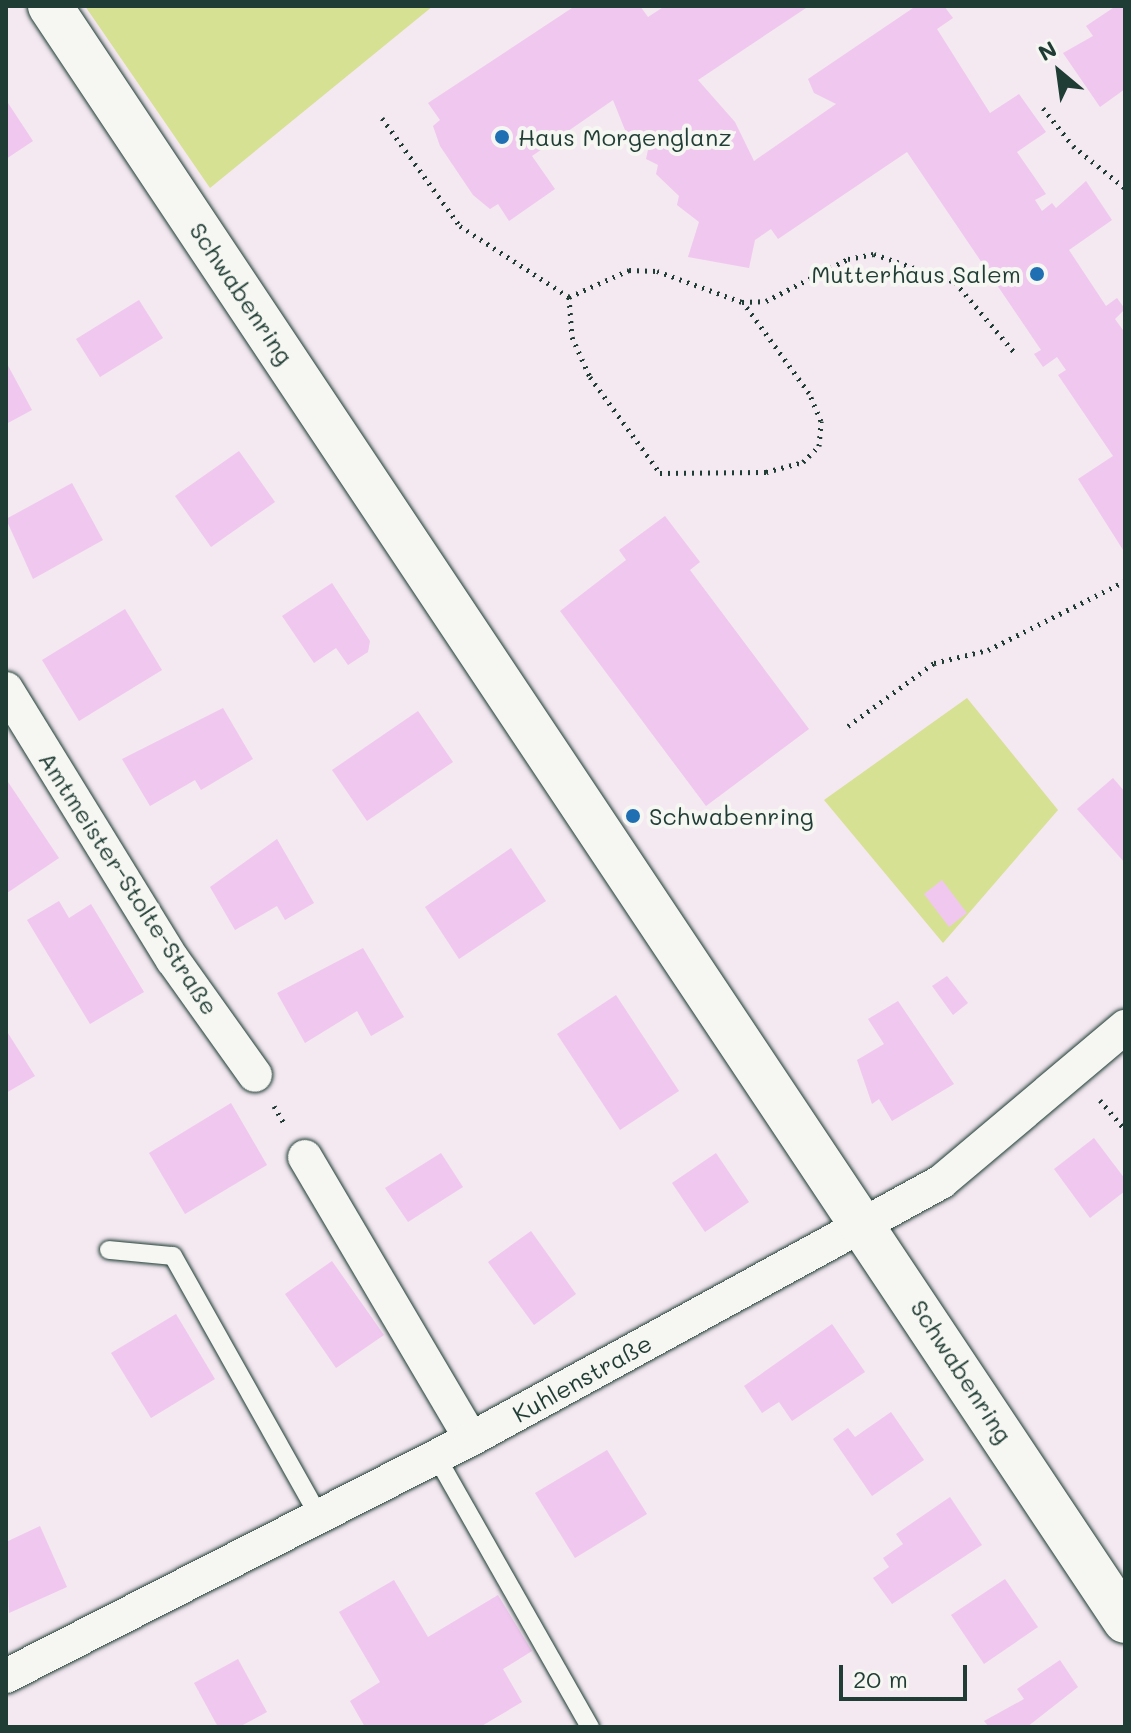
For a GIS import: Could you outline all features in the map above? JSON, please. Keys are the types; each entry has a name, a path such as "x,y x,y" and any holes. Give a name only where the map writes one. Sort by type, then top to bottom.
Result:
{"street":[{"name":"Schwabenring","path":"50,6 865,1222 1125,1621"},
{"name":"Amtmeister-Stolte-Straße","path":"6,689 173,960 255,1075"},
{"name":"Kuhlenstraße","path":"6,1676 471,1439 941,1182 1125,1027"},
{"path":"305,1157 471,1439"}],"lane":[{"path":"109,1250 173,1256 319,1516"},
{"path":"436,1456 590,1727"}],"path":[{"path":"1043,108 1073,146 1125,188"},
{"path":"382,118 460,226 569,297"},
{"path":"569,297 629,270 657,271 742,302 766,301 848,259 874,254 915,263 955,282 1015,353"},
{"path":"569,297 572,337 590,377 660,473 766,472 803,462 819,446 821,421 809,393 742,302"},
{"path":"848,726 934,663 988,650 1125,581"},
{"path":"255,1075 305,1157"}],"green space":[{"path":"85,6 433,6 210,188"},
{"path":"967,698 1058,810 943,943 824,800"}],"building":[{"path":"575,6 640,6 648,17 665,6 809,6 698,80 735,122 754,161 836,104 814,93 808,79 916,6 944,6 953,18 937,29 990,113 1019,94 1046,132 1017,152 1046,194 1035,200 1042,211 1052,203 1056,208 1086,181 1112,220 1069,250 1106,306 1117,298 1125,309 1115,319 1125,333 1125,553 1078,479 1113,456 1058,375 1066,370 1057,357 1043,367 1034,354 1041,350 907,152 778,239 771,229 755,240 749,268 688,257 699,222 677,205 679,196 656,174 658,165 646,159 648,150 625,130 613,100 532,156 555,189 509,221 498,204 490,209 473,195 440,146 433,126 440,120 428,103"},
{"path":"1116,6 1125,6 1125,89 1100,107 1063,53 1093,36 1086,26"},
{"path":"6,100 33,141 6,159"},
{"path":"139,300 163,338 100,377 76,339"},
{"path":"6,362 32,410 6,424"},
{"path":"239,451 275,502 211,547 175,496"},
{"path":"72,483 103,540 33,579 6,519"},
{"path":"665,516 700,562 690,570 809,729 706,806 560,611 626,560 619,550"},
{"path":"332,583 370,641 368,652 348,665 336,648 314,663 282,616"},
{"path":"125,609 162,670 79,721 42,660"},
{"path":"223,708 253,759 201,790 195,780 150,806 122,759"},
{"path":"418,711 453,762 367,821 332,770"},
{"path":"1113,778 1125,792 1125,863 1077,809"},
{"path":"6,779 59,858 7,893 6,891"},
{"path":"277,839 314,903 285,920 277,906 235,930 210,887"},
{"path":"511,848 546,901 459,959 425,907"},
{"path":"942,880 967,913 949,927 924,894"},
{"path":"59,901 69,918 91,904 144,992 90,1024 27,920"},
{"path":"363,948 404,1017 371,1036 357,1011 305,1043 277,993"},
{"path":"947,976 968,1003 953,1015 932,986"},
{"path":"616,995 679,1091 620,1130 557,1034"},
{"path":"898,1001 954,1084 892,1121 879,1099 872,1104 857,1060 884,1044 868,1019"},
{"path":"6,1030 35,1076 6,1093"},
{"path":"231,1103 267,1165 185,1214 149,1153"},
{"path":"1094,1138 1125,1179 1125,1191 1090,1218 1054,1169"},
{"path":"441,1153 463,1187 408,1222 385,1188"},
{"path":"716,1153 749,1202 705,1232 672,1183"},
{"path":"531,1231 576,1294 534,1325 488,1262"},
{"path":"332,1261 384,1335 336,1368 285,1294"},
{"path":"176,1314 215,1379 151,1418 111,1353"},
{"path":"832,1324 865,1372 792,1421 779,1402 762,1413 744,1386"},
{"path":"891,1412 924,1460 872,1496 833,1439 848,1428 855,1437"},
{"path":"607,1450 647,1514 575,1558 535,1493"},
{"path":"950,1497 982,1545 892,1604 873,1578 889,1567 883,1558 903,1544 896,1534"},
{"path":"40,1526 67,1587 9,1613 6,1542"},
{"path":"1005,1579 1038,1627 984,1664 951,1615"},
{"path":"394,1580 428,1637 498,1595 532,1651 503,1669 522,1702 480,1727 365,1727 350,1701 380,1682 339,1612"},
{"path":"238,1659 267,1712 239,1727 218,1727 194,1683"},
{"path":"1060,1660 1078,1687 1027,1727 989,1727 984,1721 1024,1699 1017,1689"}],"place":[{"name":"Haus Morgenglanz","path":"502,137"},
{"name":"Mutterhaus Salem","path":"1037,274"},
{"name":"Schwabenring","path":"633,816"}]}
